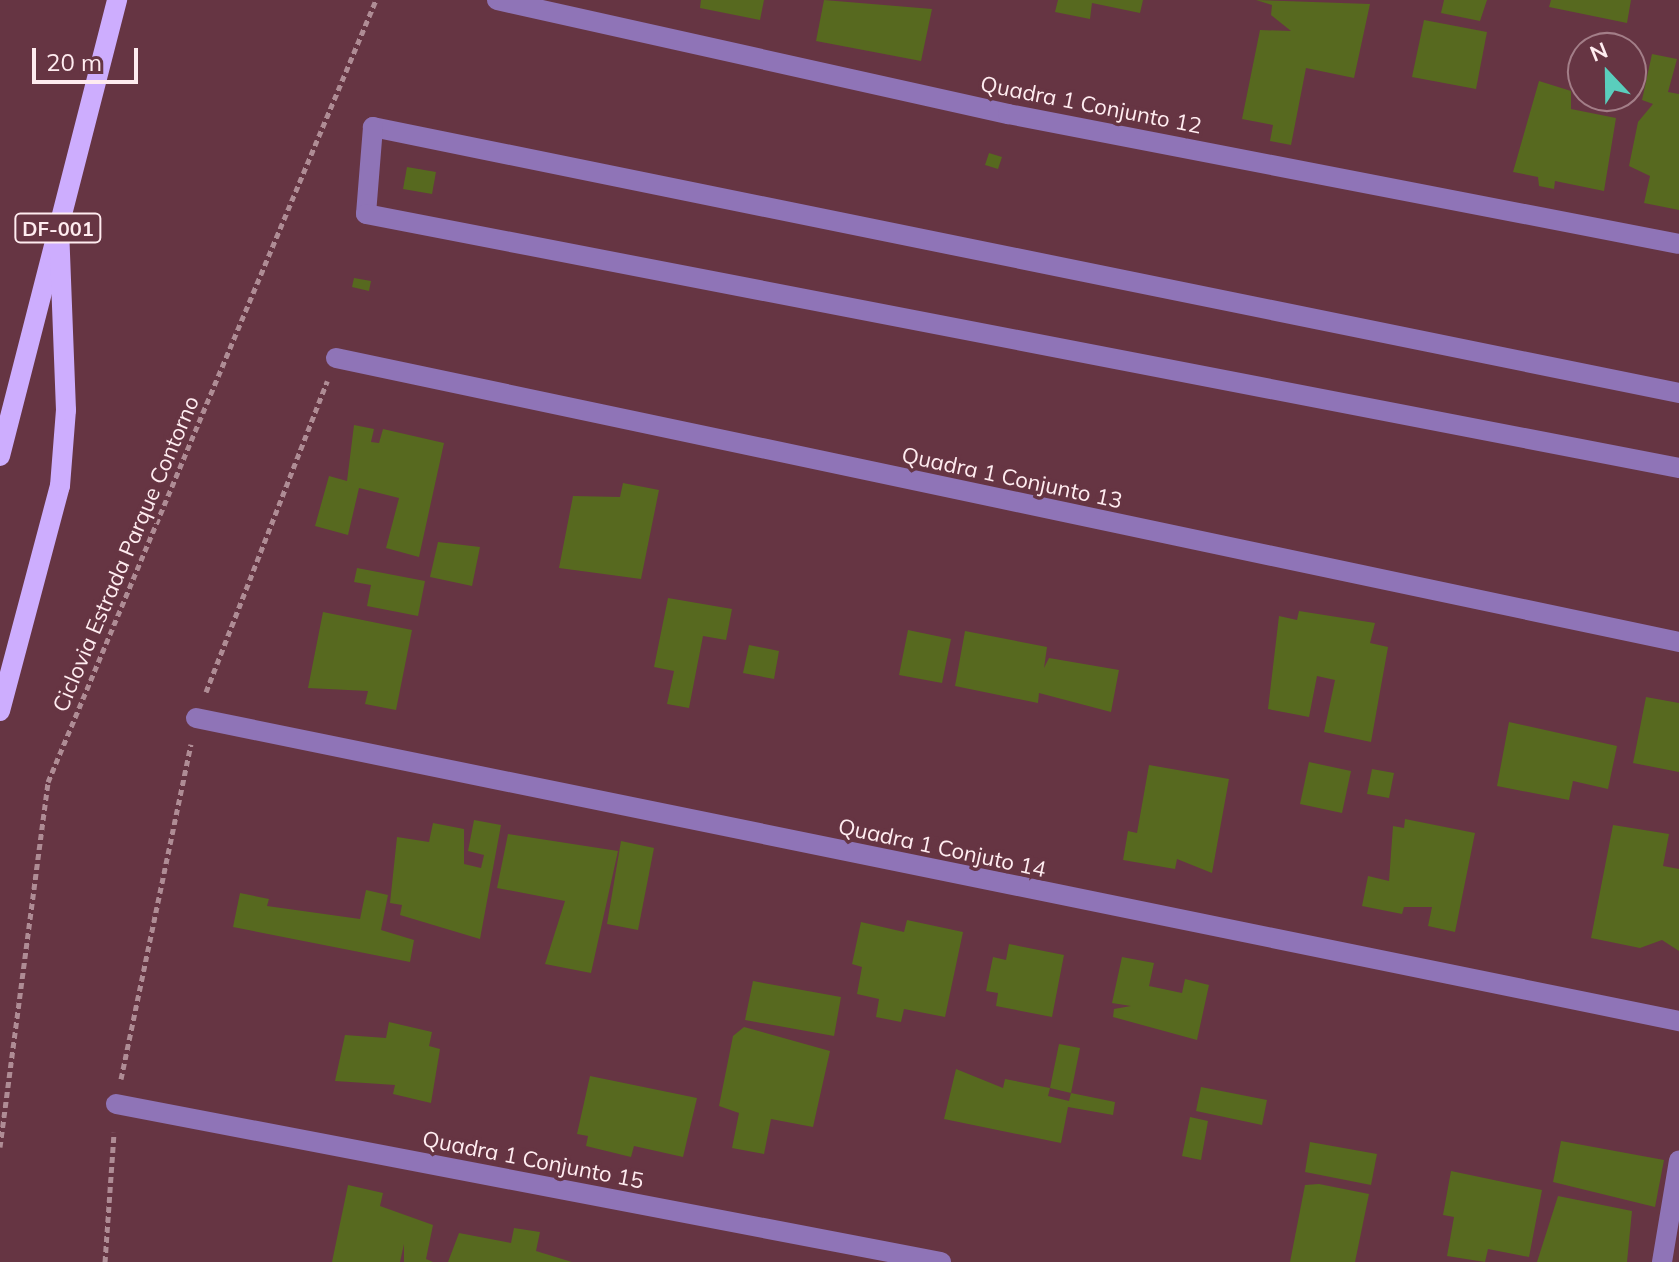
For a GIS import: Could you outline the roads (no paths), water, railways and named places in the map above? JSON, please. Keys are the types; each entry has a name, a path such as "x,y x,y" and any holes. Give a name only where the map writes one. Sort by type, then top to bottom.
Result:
{"main road":[{"name":"DF-001","path":"0,456 117,0"},
{"path":"0,711 60,486 66,410 59,225"}],"street":[{"name":"Quadra 1 Conjunto 12","path":"497,0 1008,114 1679,244"},
{"path":"1679,393 373,127 366,214 1679,468"},
{"name":"Quadra 1 Conjunto 13","path":"336,358 1679,642"},
{"name":"Quadra 1 Conjuto 14","path":"196,718 1679,1021"},
{"name":"Quadra 1 Conjunto 15","path":"116,1104 941,1262"},
{"path":"1662,1262 1679,1160"}]}
